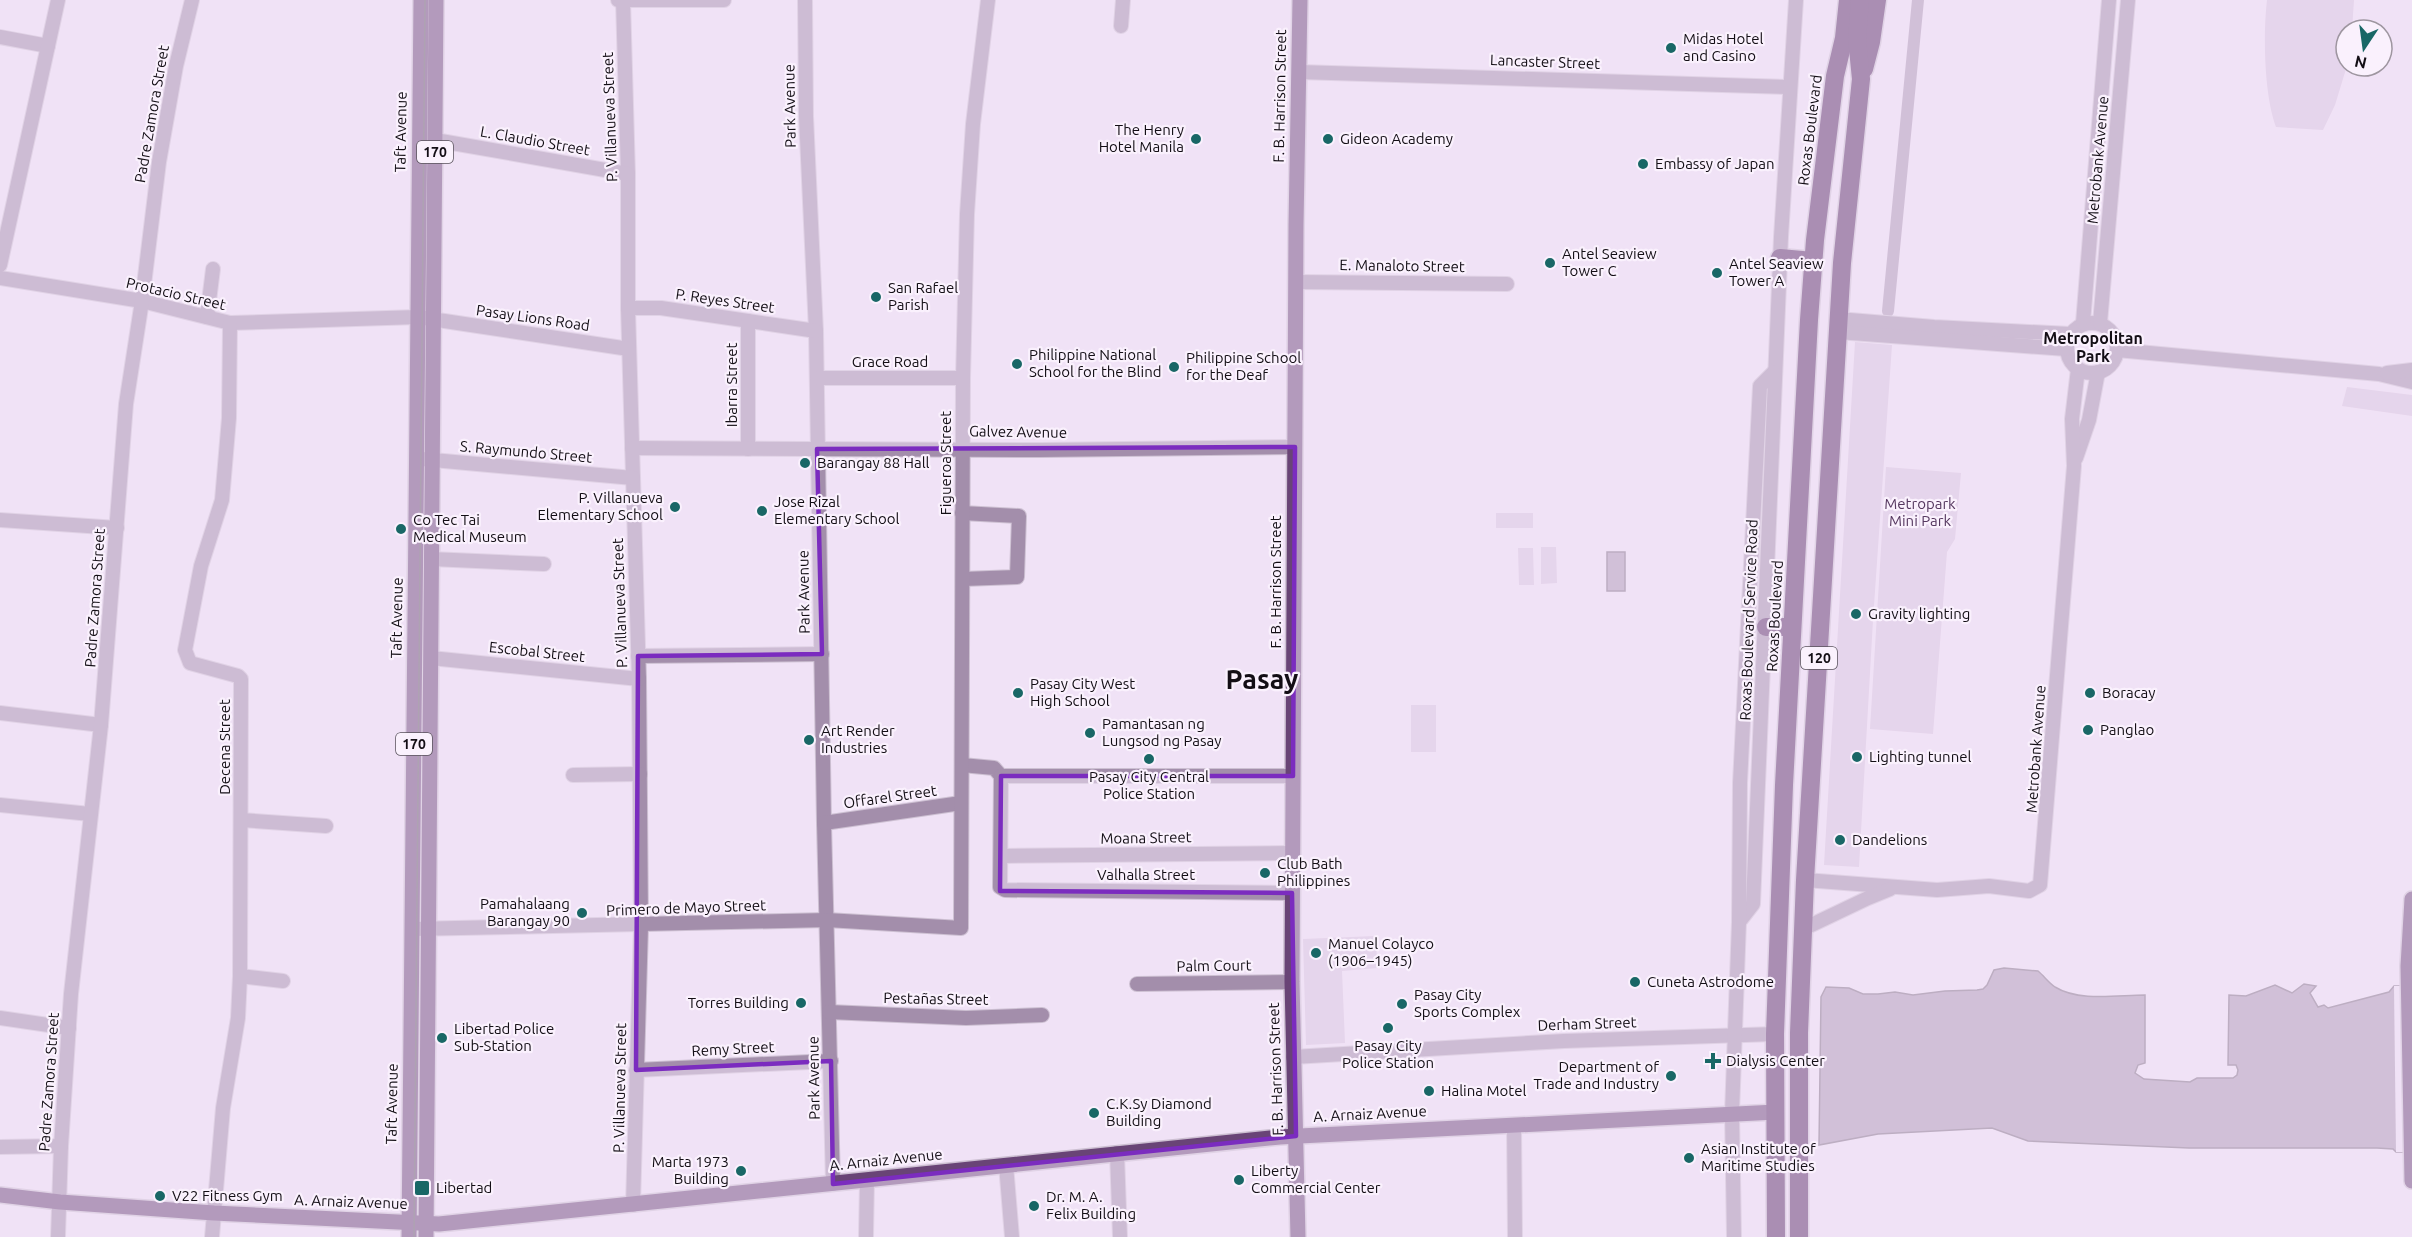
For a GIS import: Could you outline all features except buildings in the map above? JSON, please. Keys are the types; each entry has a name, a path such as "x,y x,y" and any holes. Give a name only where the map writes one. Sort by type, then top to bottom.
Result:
{"highway":[{"name":"120","path":"1835,76 1834,36 1838,0"},
{"name":"Roxas Boulevard","path":"1776,1237 1775,1034 1784,769 1813,261 1835,76 1844,38 1848,0"},
{"name":"120","path":"1860,0 1857,39 1861,80"},
{"name":"120","path":"1799,1237 1799,1033 1805,880 1838,326 1842,263 1861,80 1871,42 1877,0"},
{"path":"1780,258 1813,261"},
{"path":"1766,627 1792,627"}],"main road":[{"name":"Taft Avenue","path":"409,1230 414,634 423,520 424,460 425,319 421,0"},
{"name":"Taft Avenue","path":"425,319 435,140 436,0"},
{"name":"F. B. Harrison Street","path":"1298,1237 1293,1057 1292,853 1300,0"},
{"name":"Taft Avenue","path":"423,520 431,559 428,929 433,1230"},
{"path":"414,634 431,634"},
{"path":"413,761 430,761"},
{"path":"2412,899 2409,986 2412,1181"},
{"name":"A. Arnaiz Avenue","path":"0,1195 60,1202 433,1230 633,1205 1296,1136 1776,1112"}],"street":[{"path":"0,265 58,0"},
{"name":"Padre Zamora Street","path":"58,1237 69,1028 101,725 126,404 142,301 159,162 176,66 192,0"},
{"path":"621,0 724,0"},
{"name":"P. Villanueva Street","path":"621,0 628,174 628,308 640,774 641,926 633,1205"},
{"name":"Park Avenue","path":"805,0 806,116 816,331 824,824 833,1184"},
{"name":"Figueroa Street","path":"961,928 963,378 967,214 978,68 988,0"},
{"path":"1122,26 1123,0"},
{"name":"Roxas Boulevard Service Road","path":"1734,1237 1733,1035 1739,922 1753,904 1766,627 1774,372 1796,0"},
{"name":"Metrobank Avenue","path":"2083,323 2109,0"},
{"name":"Metrobank Avenue","path":"2100,323 2128,0"},
{"path":"0,37 48,46"},
{"name":"Lancaster Street","path":"1299,72 1790,87"},
{"name":"L. Claudio Street","path":"435,140 628,174"},
{"path":"207,317 213,269"},
{"name":"Protacio Street","path":"0,278 142,301 230,323 425,319"},
{"name":"E. Manaloto Street","path":"1296,282 1507,284"},
{"name":"P. Reyes Street","path":"628,308 661,308 816,331"},
{"name":"Pasay Lions Road","path":"425,319 629,349"},
{"name":"Ibarra Street","path":"748,321 748,449"},
{"name":"Decena Street","path":"212,1237 223,1108 238,1018 242,820 241,679 238,676 190,663 185,650 201,566 222,500 229,418 230,323"},
{"path":"2083,323 2100,323 2113,334 2117,350 2111,364 2098,372 2084,372 2078,369 2068,357 2066,350 2070,334 2083,323"},
{"path":"1838,326 2070,334"},
{"path":"1906,330 2066,350"},
{"path":"2117,350 2379,374 2412,382"},
{"name":"Metrobank Avenue","path":"1805,880 1892,889 1936,890 1989,886 2030,891 2040,885 2074,466 2072,419 2078,369"},
{"path":"2379,374 2412,370"},
{"path":"1739,922 1740,775 1760,386 1774,372"},
{"name":"Metrobank Avenue","path":"2074,466 2089,420 2098,372"},
{"name":"Grace Road","path":"817,378 963,378"},
{"name":"Galvez Avenue","path":"632,448 1040,450 1295,447"},
{"name":"S. Raymundo Street","path":"424,460 633,478"},
{"path":"962,513 1019,516 1017,577 963,579"},
{"path":"0,520 117,528"},
{"path":"431,559 544,564"},
{"path":"638,656 822,654"},
{"name":"Escobal Street","path":"431,658 639,679"},
{"path":"0,713 101,725"},
{"path":"962,765 994,768 1001,776 1001,856"},
{"path":"573,776 640,774"},
{"path":"1001,776 1293,776"},
{"name":"Offarel Street","path":"824,824 961,803"},
{"path":"0,804 90,814"},
{"path":"242,820 326,825"},
{"name":"Moana Street","path":"1001,856 1292,853"},
{"name":"Valhalla Street","path":"1001,856 1000,887 1011,891 1292,893"},
{"name":"Metrobank Avenue","path":"1803,929 1892,889"},
{"name":"Primero de Mayo Street","path":"412,929 827,921 961,928"},
{"path":"240,976 283,981"},
{"name":"Palm Court","path":"1137,984 1292,982"},
{"name":"Pestañas Street","path":"829,1012 966,1018 1042,1015"},
{"path":"0,1018 69,1028"},
{"name":"Derham Street","path":"1293,1057 1551,1042 1775,1034"},
{"name":"Remy Street","path":"636,1070 831,1061"},
{"path":"1514,1125 1515,1237"},
{"path":"0,1147 61,1146"},
{"path":"1117,1153 1120,1237"},
{"path":"1006,1165 1012,1237"},
{"path":"866,1237 867,1180"}],"highlighted area":[{"path":"1295,447 1293,776 1001,776 1000,891 1292,893 1296,1136 833,1184 831,1061 636,1070 638,656 822,654 817,449"}],"green space":[{"path":"2267,0 2354,0 2353,18 2334,18 2334,78 2343,78 2335,105 2323,130 2276,127 2269,98 2265,30"},
{"path":"1855,342 1892,345 1859,867 1824,865"},
{"path":"2347,387 2412,395 2412,416 2342,406"},
{"name":"Metropark Mini Park","path":"1886,467 1961,473 1955,539 1947,552 1933,734 1870,729"},
{"path":"1496,513 1533,513 1533,528 1496,528"},
{"path":"1541,547 1556,547 1557,583 1541,584"},
{"path":"1518,548 1533,548 1534,585 1519,585"},
{"path":"1411,705 1436,705 1436,752 1411,752"},
{"path":"1375,936 1378,968 1342,971 1345,1043 1306,1045 1303,939"}],"shaded area":[{"path":"1607,552 1625,552 1625,591 1607,591"},
{"path":"2004,968 2038,971 2055,987 2075,995 2099,997 2145,995 2145,1063 2138,1065 2135,1073 2144,1079 2190,1082 2197,1078 2233,1078 2237,1075 2236,1065 2228,1065 2229,995 2246,996 2275,985 2292,993 2304,984 2316,986 2310,993 2318,1007 2324,1005 2328,1008 2389,992 2394,986 2412,986 2412,1152 2396,1152 2393,1149 2377,1148 2189,1148 2028,1141 1992,1128 1878,1134 1819,1145 1821,997 1826,987 1849,988 1863,994 1895,992 1913,995 1977,990 1987,985 1994,970"}],"pier":[{"path":"2394,986 2412,986 2412,1152 2396,1152"}],"waterway":[{"path":"1888,311 1918,0"}],"tram line":[{"path":"414,1237 425,0"}],"place":[{"name":"Midas Hotel and Casino","path":"1671,48"},
{"name":"The Henry Hotel Manila","path":"1196,139"},
{"name":"Gideon Academy","path":"1328,139"},
{"name":"Embassy of Japan","path":"1643,164"},
{"name":"Antel Seaview Tower C","path":"1550,263"},
{"name":"Antel Seaview Tower A","path":"1717,273"},
{"name":"San Rafael Parish","path":"876,297"},
{"name":"Philippine National School for the Blind","path":"1017,364"},
{"name":"Philippine School for the Deaf","path":"1174,367"},
{"name":"Barangay 88 Hall","path":"805,463"},
{"name":"P. Villanueva Elementary School","path":"675,507"},
{"name":"Jose Rizal Elementary School","path":"762,511"},
{"name":"Co Tec Tai Medical Museum","path":"401,529"},
{"name":"Gravity lighting","path":"1856,614"},
{"name":"Pasay City West High School","path":"1018,693"},
{"name":"Boracay","path":"2090,693"},
{"name":"Panglao","path":"2088,730"},
{"name":"Pamantasan ng Lungsod ng Pasay","path":"1090,733"},
{"name":"Art Render Industries","path":"809,740"},
{"name":"Lighting tunnel","path":"1857,757"},
{"name":"Pasay City Central Police Station","path":"1149,759"},
{"name":"Dandelions","path":"1840,840"},
{"name":"Club Bath Philippines","path":"1265,873"},
{"name":"Pamahalaang Barangay 90","path":"582,913"},
{"name":"Manuel Colayco (1906–1945)","path":"1316,953"},
{"name":"Cuneta Astrodome","path":"1635,982"},
{"name":"Torres Building","path":"801,1003"},
{"name":"Pasay City Sports Complex","path":"1402,1004"},
{"name":"Pasay City Police Station","path":"1388,1028"},
{"name":"Libertad Police Sub-Station","path":"442,1038"},
{"name":"Dialysis Center","path":"1713,1061"},
{"name":"Department of Trade and Industry","path":"1671,1076"},
{"name":"Halina Motel","path":"1429,1091"},
{"name":"C.K.Sy Diamond Building","path":"1094,1113"},
{"name":"Asian Institute of Maritime Studies","path":"1689,1158"},
{"name":"Marta 1973 Building","path":"741,1171"},
{"name":"Liberty Commercial Center","path":"1239,1180"},
{"name":"Libertad","path":"422,1188"},
{"name":"V22 Fitness Gym","path":"160,1196"},
{"name":"Dr. M. A. Felix Building","path":"1034,1206"}],"district":[{"name":"Metropolitan Park","path":"2093,347"},
{"name":"Pasay","path":"1262,680"}]}
